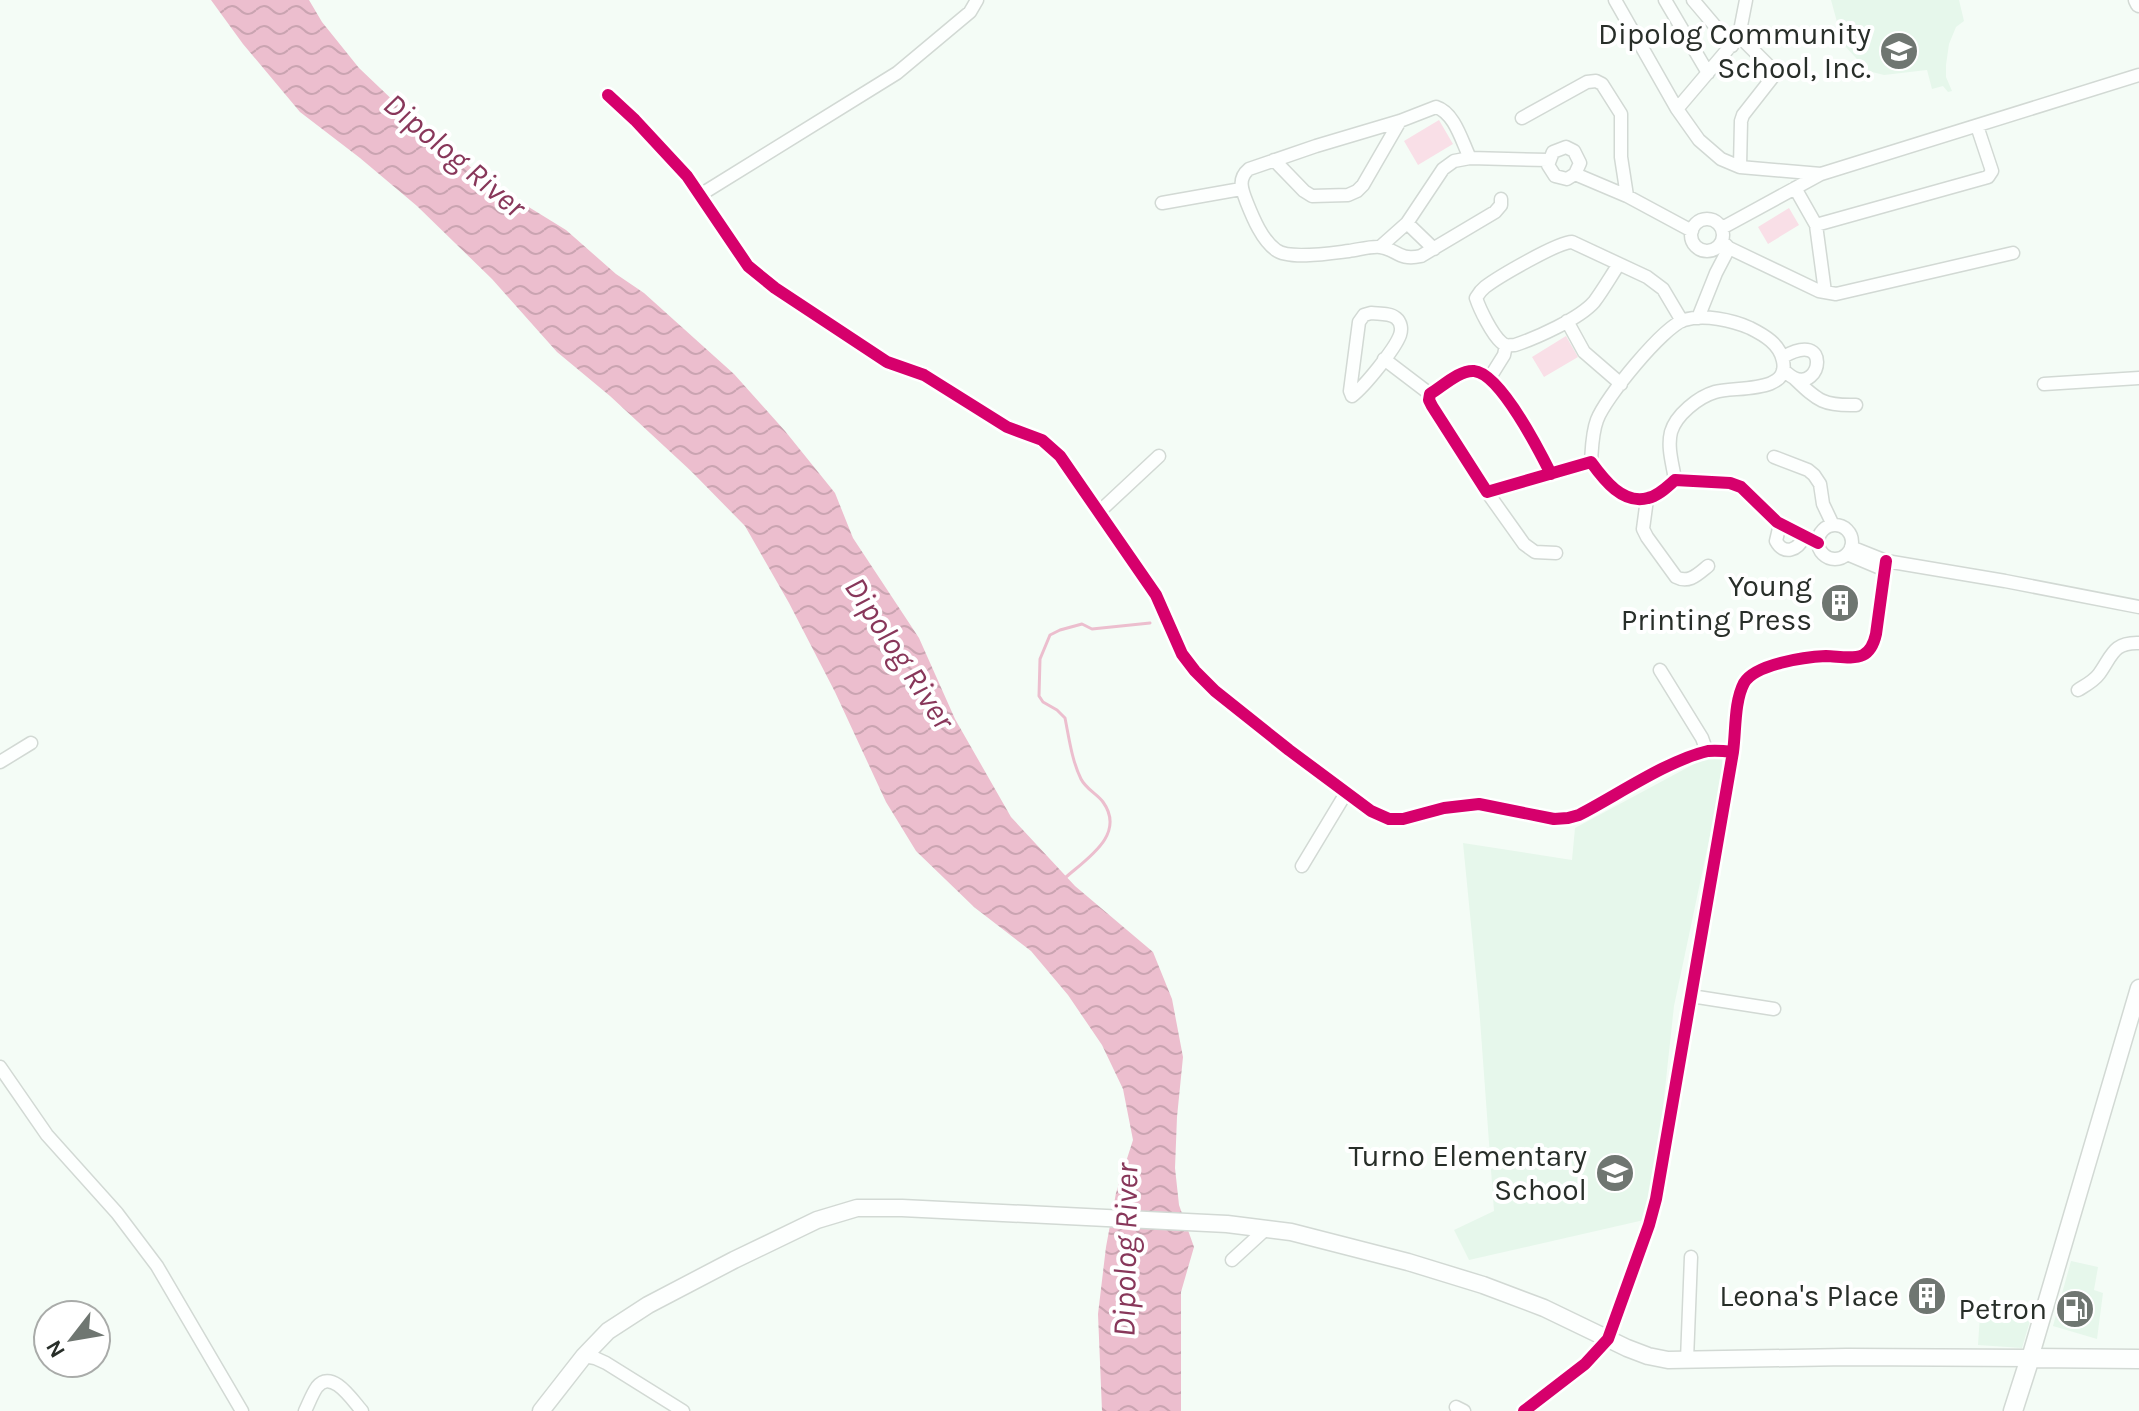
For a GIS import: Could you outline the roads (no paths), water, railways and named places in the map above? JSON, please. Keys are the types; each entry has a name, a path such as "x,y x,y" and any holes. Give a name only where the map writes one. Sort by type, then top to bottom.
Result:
{"highway":[{"path":"2013,1411 2030,1358 2139,1359"}],"main road":[{"path":"541,1411 608,1331 648,1305 817,1220 857,1208 1267,1228 1408,1262 1483,1285 1544,1308 1648,1356 1668,1360 2030,1358 2139,988"}],"street":[{"path":"700,195 897,73 970,12 977,0"},
{"path":"1615,0 1677,109 1699,140 1721,159 1740,167 1821,174"},
{"path":"1665,0 1708,73"},
{"path":"1693,0 1776,73 1743,115 1740,167"},
{"path":"1677,109 1736,41 1746,0"},
{"path":"2013,253 1845,292 1825,292 1724,239 1716,222 1708,219 1700,221 1692,231 1692,240 1698,248 1712,250 1724,239 1795,188 1821,174 2139,75"},
{"path":"1522,118 1587,82 1602,84 1621,114 1621,157 1627,196"},
{"path":"608,95 687,176 748,266 775,288 887,362 924,375 1007,427 1050,446 1156,595 1182,654 1195,671 1215,691 1371,811 1389,819 1403,819 1444,808 1479,804 1554,819 1568,818 1664,769 1707,752 1733,752"},
{"path":"1470,158 1450,117 1436,107 1249,169 1243,174 1241,189 1268,242 1283,254 1325,254 1380,247 1402,257 1421,256 1495,212 1501,205 1501,199"},
{"path":"1274,160 1312,196 1348,195 1363,185 1400,121"},
{"path":"1816,225 1988,177 1992,171 1977,126"},
{"path":"1566,147 1577,154 1580,163 1575,174 1567,179 1559,178 1549,169 1548,160 1553,152 1566,147"},
{"path":"1380,247 1407,223 1443,169 1454,161 1470,158 1548,160"},
{"path":"1575,174 1627,196 1692,231"},
{"path":"1795,188 1816,225 1825,292"},
{"path":"1162,203 1241,189"},
{"path":"1407,223 1434,249"},
{"path":"1698,318 1716,273 1724,239"},
{"path":"1619,264 1585,310 1521,343 1506,345 1500,341 1476,298 1482,289 1563,242 1572,242 1647,277 1663,289 1682,321"},
{"path":"1364,315 1392,315 1398,319 1400,336 1384,359 1355,394 1352,396 1350,391 1359,322 1364,315"},
{"path":"1818,543 1780,524 1741,487 1730,483 1675,480 1647,499 1631,498 1620,493 1606,482 1591,462 1597,420 1608,400 1658,341 1682,321 1698,318 1742,324 1772,341 1783,364 1795,379 1823,402 1834,406 1856,405"},
{"path":"1567,321 1584,352 1621,384"},
{"path":"1489,379 1504,355 1506,345"},
{"path":"1675,480 1671,433 1682,414 1706,395 1717,391 1770,384 1778,379 1783,364 1799,349 1808,349 1814,353 1818,365 1806,379 1795,379"},
{"path":"1384,359 1430,394"},
{"path":"1551,474 1525,425 1485,374 1473,371 1462,374 1430,394 1432,406 1524,544 1535,552 1556,553"},
{"path":"2044,384 2139,378"},
{"path":"1099,512 1159,456"},
{"path":"1774,457 1814,475 1820,484 1823,504 1833,525"},
{"path":"1487,492 1591,462"},
{"path":"1647,499 1643,529 1676,577 1691,579 1708,566"},
{"path":"1780,524 1776,541 1782,549 1790,551 1796,548 1804,537"},
{"path":"1833,525 1842,526 1852,538 1849,550 1839,558 1829,558 1818,543 1822,531 1833,525"},
{"path":"1849,550 1886,565 2065,592 2139,607"},
{"path":"1524,1411 1585,1364 1608,1339 1645,1238 1656,1199 1733,752 1739,698 1745,682 1753,673 1798,659 1865,654 1874,644 1886,565"},
{"path":"2078,690 2097,677 2107,658 2117,649 2139,643"},
{"path":"1660,670 1702,738 1707,752"},
{"path":"0,762 31,743"},
{"path":"1302,866 1346,793"},
{"path":"1691,996 1774,1009"},
{"path":"0,1067 47,1135 117,1213 157,1266 242,1411"},
{"path":"1232,1260 1267,1228"},
{"path":"1687,1360 1691,1257"},
{"path":"584,1356 606,1363 683,1411"},
{"path":"305,1411 316,1388 329,1381 336,1383 362,1411"}],"water":[{"name":"Dipolog River","path":"211,0 309,0 322,22 359,68 401,108 488,182 566,230 616,274 644,293 734,374 835,493 853,538 919,638 955,719 1011,817 1075,886 1153,952 1172,999 1183,1057 1175,1168 1179,1205 1194,1247 1181,1292 1181,1411 1102,1411 1098,1314 1116,1193 1133,1140 1123,1089 1102,1045 1068,995 1031,951 974,907 916,851 886,802 835,692 745,526 610,396 557,352 492,279 417,206 300,112"}],"waterway":[{"path":"1066,877 1101,844 1110,825 1109,814 1103,802 1081,779 1065,718 1039,696 1040,659 1050,635 1060,630 1082,624 1092,629 1150,623"}],"place":[{"name":"Dipolog Community School, Inc.","path":"1899,51"},
{"name":"Young Printing Press","path":"1840,603"},
{"name":"Turno Elementary School","path":"1615,1173"},
{"name":"Leona's Place","path":"1927,1296"},
{"name":"Petron","path":"2075,1309"}]}
